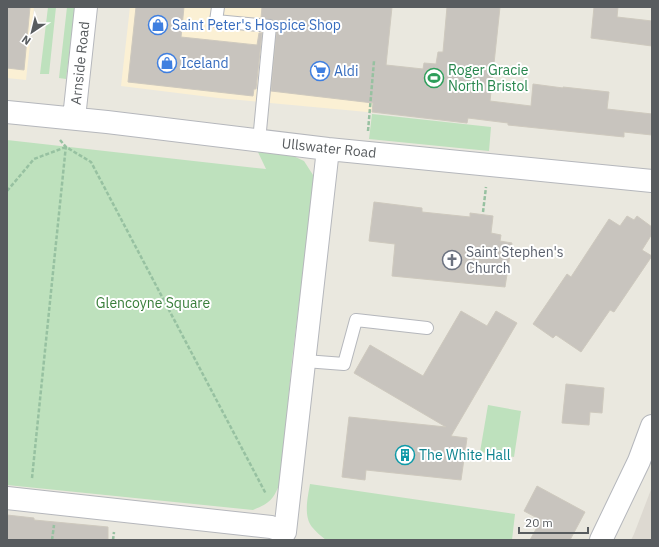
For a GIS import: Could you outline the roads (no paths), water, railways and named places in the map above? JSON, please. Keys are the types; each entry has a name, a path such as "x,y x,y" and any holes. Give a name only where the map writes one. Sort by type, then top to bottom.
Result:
{"street":[{"name":"Arnside Road","path":"74,118 86,7"},
{"name":"Ullswater Road","path":"7,112 74,118 328,149 652,181"},
{"path":"7,498 271,527 293,536 305,361 328,149"},
{"path":"601,540 639,461 652,426"}],"lane":[{"path":"218,7 216,22 270,26 259,141"},
{"path":"305,361 344,364 356,320 427,328"}],"place":[{"name":"Saint Peter's Hospice Shop","path":"158,25"},
{"name":"Iceland","path":"167,63"},
{"name":"Aldi","path":"320,71"},
{"name":"Roger Gracie North Bristol","path":"434,78"},
{"name":"Saint Stephen's Church","path":"452,260"},
{"name":"The White Hall","path":"405,455"}],"park label":[{"name":"Glencoyne Square","path":"153,303"}]}
